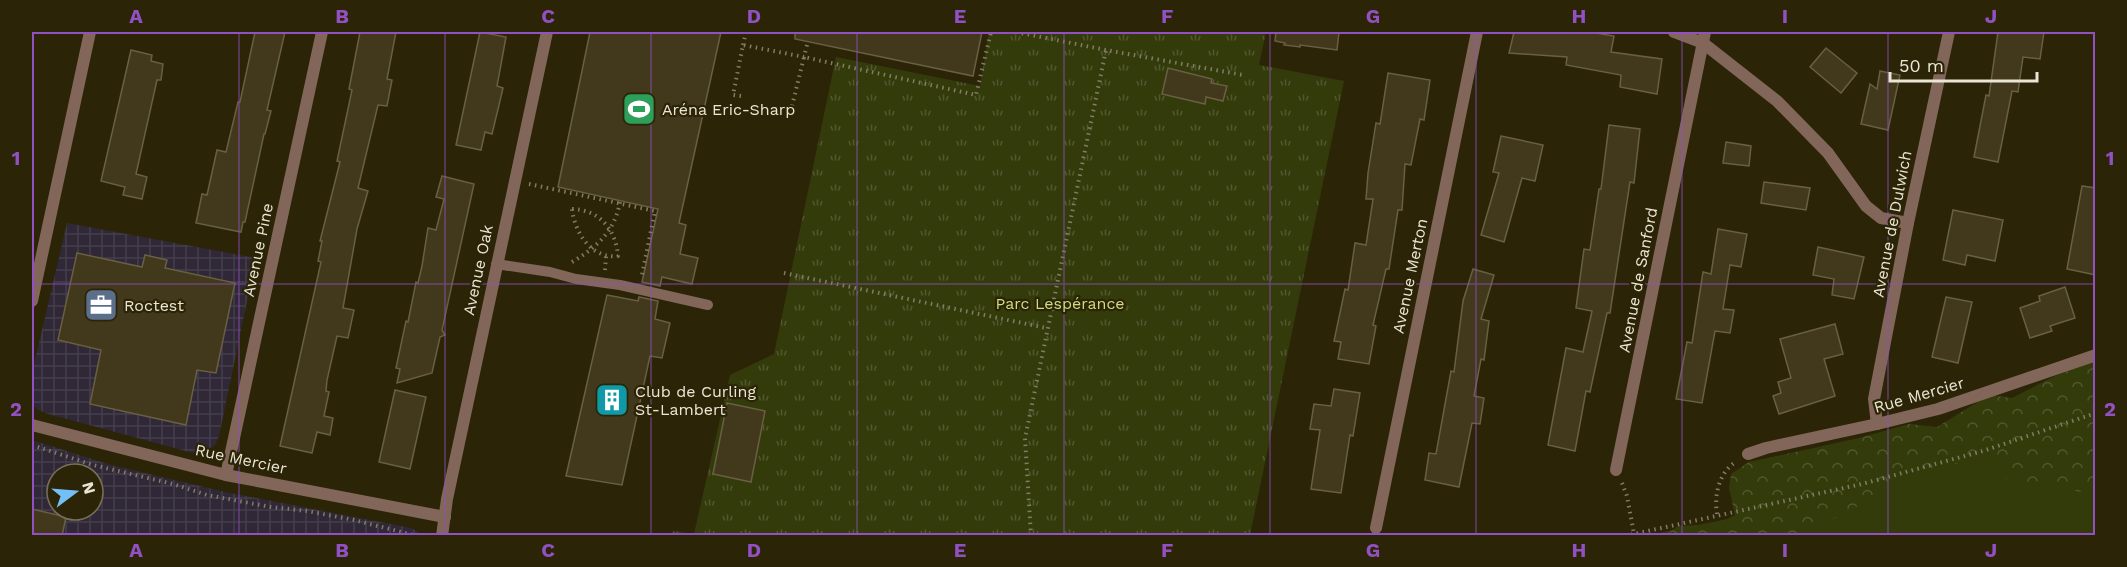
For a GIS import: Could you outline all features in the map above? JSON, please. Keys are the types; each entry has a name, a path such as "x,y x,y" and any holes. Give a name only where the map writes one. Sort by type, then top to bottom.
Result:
{"street":[{"path":"32,301 90,32"},
{"name":"Avenue Pine","path":"226,475 322,32"},
{"name":"Avenue Oak","path":"442,536 496,264 547,32"},
{"name":"Avenue Merton","path":"1376,528 1477,32"},
{"path":"1674,32 1704,38 1777,101 1828,153 1866,206 1881,218 1908,223"},
{"name":"Avenue de Dulwich","path":"1877,424 1874,399 1908,223 1949,32"},
{"name":"Avenue de Sanford","path":"1616,470 1704,38"},
{"name":"Rue Mercier","path":"1748,454 1938,409 2096,355"},
{"name":"Rue Mercier","path":"32,425 226,475 445,517"}],"lane":[{"path":"496,264 620,285 708,305"}],"path":[{"path":"741,96 733,95 746,32"},
{"path":"743,45 976,95 991,32"},
{"path":"1016,32 1243,75"},
{"path":"792,106 808,41"},
{"path":"1031,536 1025,438 1046,328 1106,50"},
{"path":"529,184 655,211 642,275 652,277"},
{"path":"591,249 616,221 620,202"},
{"path":"572,209 592,213 605,222 617,246 618,256 606,256 591,249 576,226 572,209"},
{"path":"784,273 1046,328"},
{"path":"1625,536 1862,484 1983,451 2096,413"},
{"path":"32,445 93,465 173,484 207,495 354,520 417,536"},
{"path":"1717,514 1715,501 1717,488 1729,466 1748,454"},
{"path":"1616,470 1627,496 1634,534"}],"shaded area":[{"path":"67,223 256,258 219,436 215,445 200,453 193,453 45,413 32,403 32,373"},
{"path":"32,440 102,462 45,462 45,522 105,522 105,463 225,492 411,528 420,533 419,535 32,535"}],"green space":[{"name":"Parc Lespérance","path":"989,32 1266,32 1259,65 1344,81 1250,535 668,536 674,531 694,534 730,375 774,354 836,57 980,86"},
{"path":"2095,359 2095,489 2079,492 2045,481 2010,483 1988,454 1978,452 1967,461 1904,476 1879,497 1844,512 1811,535 1664,536 1678,526 1718,524 1735,515 1729,488 1731,474 1749,462 1859,438 1909,424 1937,427 1989,395 2012,398"},
{"path":"2060,419 2095,427 2095,535 1644,536 1791,506"}],"building":[{"path":"255,32 285,32 267,110 271,111 241,232 196,223 202,194 207,195 217,150 226,152 238,102 240,102"},
{"path":"360,32 396,32 387,79 392,80 387,106 378,105 358,188 368,191 357,229 343,308 354,310 348,338 337,336 327,380 326,391 329,392 324,416 333,418 330,435 317,432 312,453 280,446 321,262 318,261 322,241 320,241 340,162 337,161 352,90 349,89"},
{"path":"480,32 506,37 497,86 503,88 492,134 485,132 481,150 456,145"},
{"name":"Aréna Eric-Sharp","path":"590,32 721,32 679,223 686,225 680,254 698,258 692,284 662,277 660,286 642,282 658,209 558,187"},
{"path":"795,32 982,32 973,76 795,39"},
{"path":"1276,32 1339,32 1337,50 1284,45 1285,43 1275,41"},
{"path":"1514,32 1590,32 1614,36 1611,52 1662,59 1657,94 1620,87 1621,75 1566,65 1567,57 1509,53"},
{"path":"1998,32 2044,32 2040,59 2023,57 2018,92 2012,91 1998,162 1974,157 1986,95 1989,96"},
{"path":"1826,48 1857,73 1841,93 1810,67"},
{"path":"131,50 152,55 151,61 163,64 161,80 157,80 136,174 147,177 142,199 123,195 125,187 101,181"},
{"path":"1168,68 1212,79 1211,83 1227,86 1223,101 1206,97 1205,104 1162,94"},
{"path":"1880,71 1900,75 1888,130 1861,124 1870,84 1877,89"},
{"path":"1388,73 1430,80 1424,120 1420,119 1411,165 1405,164 1402,210 1398,210 1389,269 1386,269 1373,325 1376,326 1369,364 1338,359 1341,342 1334,341 1345,289 1348,290 1355,243 1366,245 1373,199 1366,199 1368,173 1376,123 1380,124"},
{"path":"1609,125 1640,129 1634,183 1630,182 1610,313 1607,313 1590,392 1586,391 1575,451 1548,445 1566,348 1583,352 1592,311 1576,308 1584,249 1590,250 1599,189 1601,189"},
{"path":"1501,136 1543,145 1535,181 1522,178 1504,242 1481,235 1499,173 1493,172"},
{"path":"1726,142 1751,146 1749,166 1723,163"},
{"path":"442,176 474,184 442,330 445,335 440,337 432,373 397,383 400,369 396,368 406,321 408,322 416,282 418,283 422,266 428,228 436,230 444,199 436,197"},
{"path":"1764,182 1810,188 1806,210 1761,203"},
{"path":"2082,186 2096,188 2096,275 2067,269"},
{"path":"1953,210 2003,220 1995,261 1967,255 1965,265 1943,260"},
{"path":"1718,229 1747,234 1741,267 1730,265 1723,309 1734,310 1730,333 1715,331 1702,403 1676,399 1687,342 1692,343 1703,272 1711,274"},
{"path":"1818,247 1864,257 1854,299 1832,295 1834,279 1813,275"},
{"path":"77,253 142,267 145,255 167,260 165,268 235,283 216,373 197,370 186,425 90,404 101,350 58,340"},
{"path":"1473,269 1494,275 1481,319 1489,321 1484,360 1481,359 1474,396 1484,398 1480,424 1472,423 1459,487 1425,480 1429,453 1436,454 1451,371 1454,372 1463,301"},
{"path":"2065,287 2075,318 2050,326 2052,331 2030,338 2020,308 2040,301 2039,296"},
{"name":"Club de Curling St-Lambert","path":"607,295 638,301 639,297 658,301 655,319 670,323 662,358 650,356 622,485 566,476"},
{"path":"1946,297 1972,302 1958,363 1932,357"},
{"path":"1835,324 1843,354 1824,359 1835,396 1779,414 1773,396 1781,393 1778,382 1791,378 1780,339"},
{"path":"1334,389 1360,393 1353,436 1350,435 1341,493 1311,489 1320,430 1310,429 1314,404 1331,406"},
{"path":"395,390 426,397 410,469 379,462"},
{"path":"727,403 765,411 751,482 713,474"},
{"path":"32,509 45,512 45,522 65,522 62,536 32,536"}],"place":[{"name":"Aréna Eric-Sharp","path":"639,109"},
{"name":"Roctest","path":"101,305"},
{"name":"Club de Curling St-Lambert","path":"612,400"}]}
